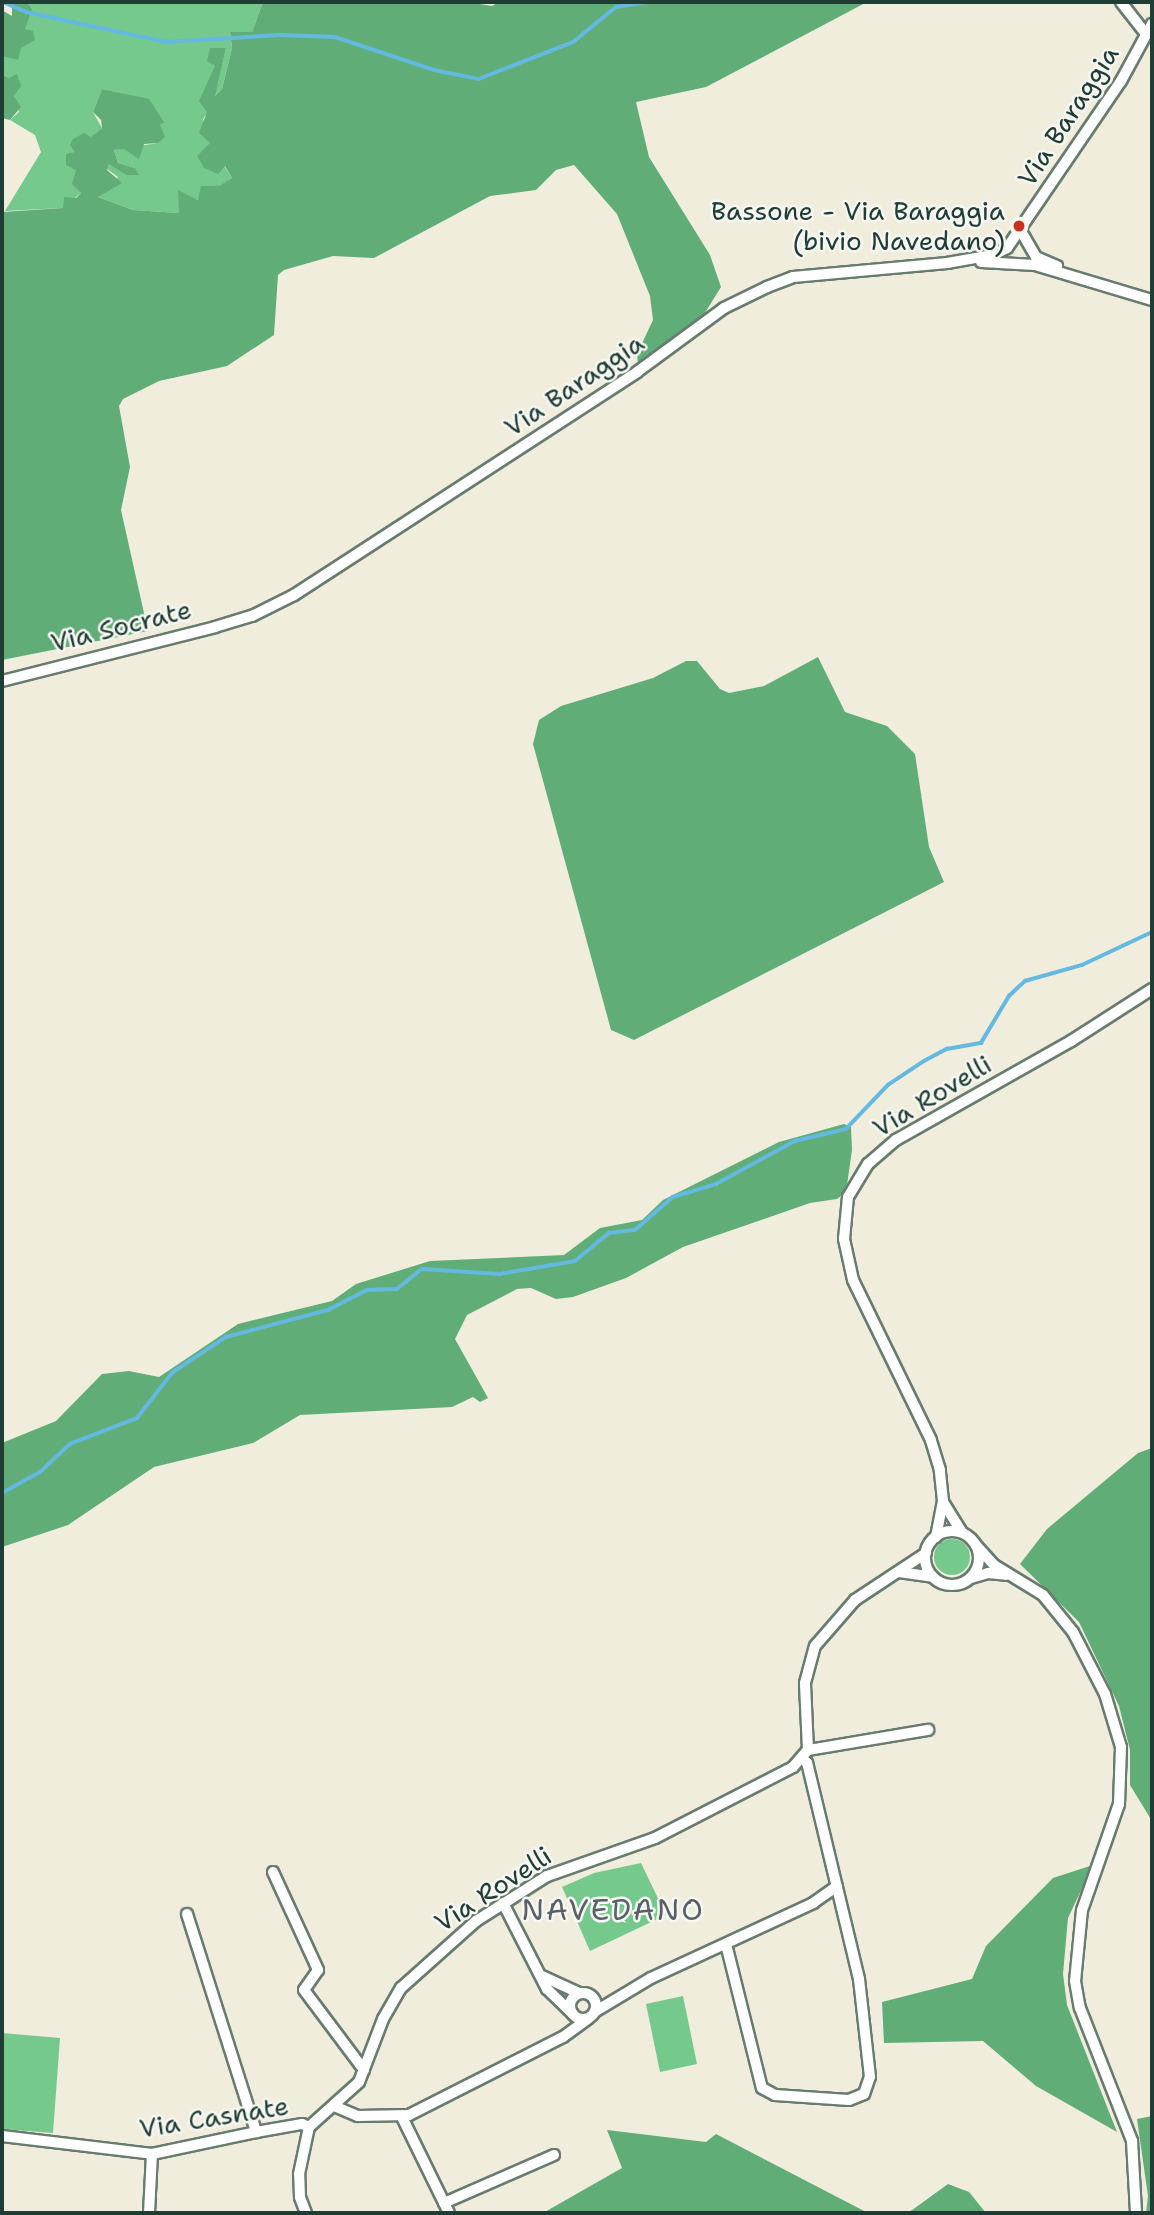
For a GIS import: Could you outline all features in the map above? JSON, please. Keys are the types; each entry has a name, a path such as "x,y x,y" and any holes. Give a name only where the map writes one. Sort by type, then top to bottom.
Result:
{"street":[{"path":"1121,2 1146,34"},
{"name":"Via Baraggia","path":"947,263 993,255 1021,231 1121,81 1152,24"},
{"path":"1017,262 1021,231"},
{"path":"1021,231 1037,257 1083,276"},
{"name":"Via Baraggia","path":"251,616 294,595 558,424 724,308 793,277 947,263 1017,262 1083,276 1152,300"},
{"name":"Via Socrate","path":"2,681 251,616"},
{"name":"Via Rovelli","path":"964,1534 955,1526 943,1502 932,1440 846,1258 848,1197 868,1164 896,1140 1071,1041 1152,989"},
{"name":"Via Rovelli","path":"936,1536 943,1502"},
{"path":"726,1944 757,2078 768,2093 849,2100 864,2094 870,2077 859,1979 805,1754 805,1683 815,1646 838,1615 926,1553 936,1536 953,1531 964,1534 994,1565 1016,1576 1043,1595 1073,1632 1105,1693 1121,1747 1119,1804 1082,1910 1075,1982 1080,2008 1132,2141 1136,2213"},
{"path":"968,1579 978,1563 976,1545"},
{"path":"926,1553 933,1577"},
{"path":"893,1574 909,1570 950,1584 988,1573 1016,1576"},
{"name":"Via Rovelli","path":"309,2127 334,2106 364,2070 383,2019 401,1987 453,1939 503,1903 575,1863 655,1838 805,1754 928,1730"},
{"path":"273,1872 318,1970 303,1990 364,2070"},
{"path":"334,2106 358,2116 402,2117 563,2037 614,1997 726,1944 837,1886"},
{"path":"503,1903 540,1975 573,2014 592,2015"},
{"path":"187,1914 256,2132"},
{"path":"540,1975 579,1993 614,1997"},
{"path":"573,2014 570,2004 579,1993"},
{"path":"592,2015 593,1996"},
{"path":"402,2117 447,2208 554,2155"},
{"path":"306,2213 299,2197 299,2174 309,2127"},
{"name":"Via Casnate","path":"2,2136 152,2154 256,2132 309,2127"},
{"path":"149,2213 152,2154"}],"green space":[{"path":"12,2 27,3 32,9 25,29 33,31 35,40 21,48 18,60 2,56 2,10 12,16"},
{"path":"19,2 263,2 252,32 230,33 232,48 222,89 214,97 226,48 200,101 208,112 203,119 210,143 232,178 199,200 192,198 179,213 133,210 98,197 118,177 107,169 109,163 126,175 135,168 118,163 114,150 158,143 160,125 165,123 149,100 102,89 93,112 102,128 75,152 82,192 63,208 5,211 41,152 35,135 10,120 19,112 9,78 2,74 2,56 25,29 27,3"},
{"path":"263,2 468,2 492,6 499,2 867,2 706,87 636,102 649,157 710,255 721,287 703,316 639,373 637,354 653,320 650,296 617,214 574,165 556,170 536,190 490,196 374,258 333,256 284,270 278,275 274,335 227,366 159,381 123,399 119,406 130,467 121,510 148,631 2,660 2,212 63,208 64,197 76,198 81,193 72,184 76,170 66,165 66,154 75,152 70,145 73,139 84,133 91,137 102,128 101,120 93,112 102,89 149,99 165,123 160,125 165,137 158,143 144,144 139,159 124,149 114,150 118,163 135,168 139,175 126,175 109,164 107,170 122,183 98,197 133,210 179,213 178,190 198,200 201,186 219,186 232,178 225,166 218,174 204,168 197,156 210,143 199,133 207,112 199,101 215,66 207,61 210,48 226,48 215,96 222,89 232,48 230,32 252,32"},
{"path":"2,74 9,78 17,74 21,86 14,96 21,107 10,120 2,118"},
{"path":"818,657 845,712 887,726 915,754 929,847 944,882 634,1040 611,1030 533,744 539,720 561,706 653,678 686,661 697,661 720,689 729,693 764,686"},
{"path":"844,1124 851,1127 852,1150 846,1192 837,1199 810,1203 683,1247 626,1278 573,1297 556,1299 531,1288 517,1289 467,1315 455,1339 488,1398 480,1402 473,1397 452,1407 300,1415 253,1443 154,1467 68,1525 2,1547 2,1443 56,1421 102,1374 129,1371 159,1377 238,1324 332,1301 356,1284 430,1261 564,1255 600,1228 642,1220 663,1200 779,1142"},
{"path":"1152,1448 1152,1821 1130,1785 1130,1750 1119,1706 1079,1622 1020,1564 1047,1529 1138,1453"},
{"path":"952,1539 965,1544 970,1557 965,1570 952,1575 939,1570 934,1557 939,1544"},
{"path":"641,1863 666,1915 590,1951 562,1887 594,1873"},
{"path":"1093,1865 1068,1918 1063,1974 1067,2005 1117,2132 1036,2086 983,2041 884,2043 882,2002 972,1979 986,1946 1053,1878"},
{"path":"683,1996 697,2064 660,2072 646,2004"},
{"path":"2,2033 60,2038 53,2133 2,2129"},
{"path":"1152,2116 1152,2213 1146,2213 1148,2196 1137,2119"},
{"path":"607,2130 706,2142 716,2134 868,2213 543,2213 622,2168"},
{"path":"948,2184 969,2192 986,2213 908,2213"}],"waterway":[{"path":"3,2 26,12 166,42 280,35 335,37 434,70 479,79 573,42 616,7 649,2"},
{"path":"2,1493 40,1472 70,1444 137,1418 173,1372 226,1337 328,1310 367,1290 397,1289 422,1269 500,1274 575,1261 609,1233 635,1230 673,1197 716,1184 795,1141 846,1129 888,1085 924,1061 947,1049 981,1043 1009,996 1025,981 1082,965 1152,932"}],"place":[{"name":"Bassone - Via Baraggia (bivio Navedano)","path":"1019,226"}],"district":[{"name":"NAVEDANO","path":"613,1910"}]}
